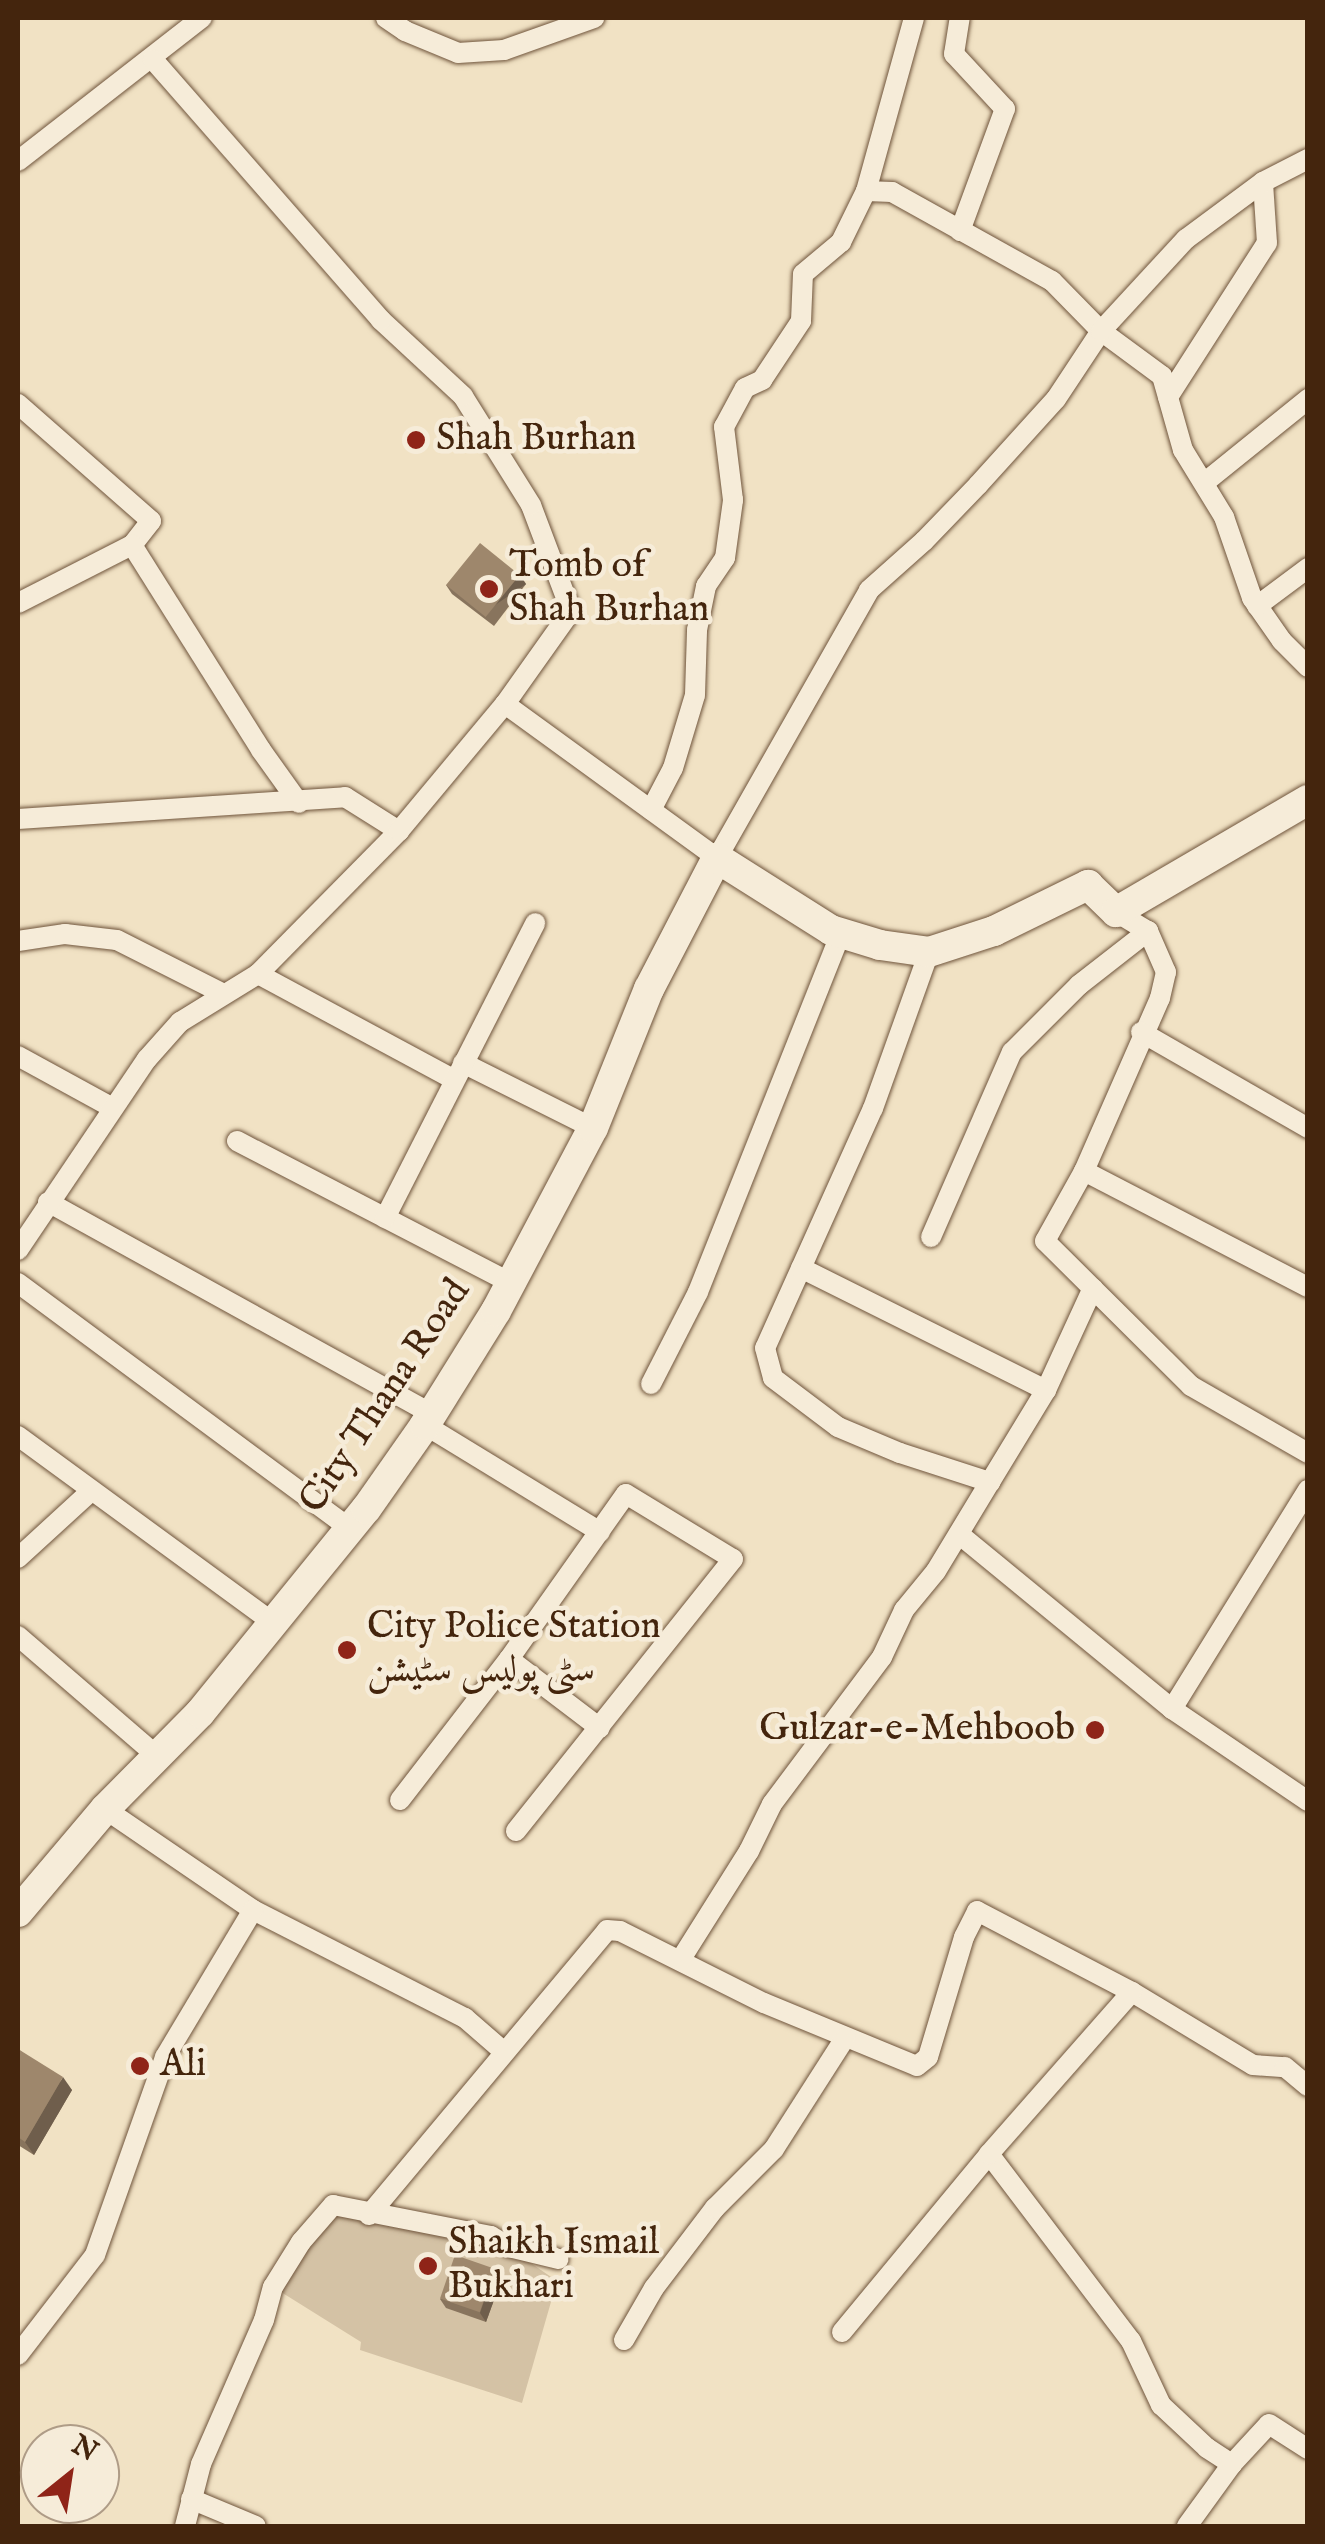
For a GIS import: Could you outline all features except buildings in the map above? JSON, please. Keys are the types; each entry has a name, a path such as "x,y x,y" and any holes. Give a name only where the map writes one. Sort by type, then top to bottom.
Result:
{"street":[{"path":"18,162 202,18"},
{"path":"386,18 404,31 458,53 504,50 594,18"},
{"path":"651,810 673,768 694,695 697,630 706,586 725,558 733,500 724,427 745,388 762,380 802,321 803,274 841,242 866,191 914,18"},
{"path":"960,18 954,54 1005,108 960,231"},
{"path":"18,1250 105,1123 111,1107 180,1022 258,974 400,831 506,704 572,611 531,505 463,396 381,320 153,60"},
{"path":"717,858 868,590 924,542 978,485 1056,398 1102,331 1186,239 1264,182 1308,159"},
{"path":"1168,396 1267,243 1264,182"},
{"path":"866,191 892,192 1052,282 1102,331 1162,376 1183,450 1224,517 1257,606 1308,668"},
{"path":"1204,483 1308,399"},
{"path":"18,404 151,520 132,545 18,602"},
{"path":"132,545 299,803"},
{"path":"1257,606 1308,568"},
{"path":"506,704 770,895 841,932 880,945 928,952 994,931 1088,885 1116,912 1148,932 1166,972 1160,998 1141,1032 1084,1171 1045,1241 1191,1386 1308,1453"},
{"path":"18,819 345,797 400,831"},
{"path":"1116,912 1308,800"},
{"name":"City Thana Road","path":"18,1912 106,1808 200,1712 348,1528 427,1418 510,1283 592,1128 649,989 717,858"},
{"path":"385,1218 534,923"},
{"path":"651,1384 698,1292 841,932"},
{"path":"932,1237 1012,1052 1078,985 1148,932"},
{"path":"18,940 65,934 117,940 224,994"},
{"path":"928,952 873,1108 765,1348 773,1378 838,1428 990,1482"},
{"path":"258,974 458,1071 592,1128"},
{"path":"1141,1032 1308,1128"},
{"path":"18,1056 111,1107"},
{"path":"237,1141 510,1283"},
{"path":"1084,1171 1308,1287"},
{"path":"48,1202 427,1418 600,1532"},
{"path":"801,1268 1046,1390"},
{"path":"18,1283 348,1528"},
{"path":"681,1958 749,1852 772,1804 882,1657 904,1610 960,1534 1046,1390 1093,1288"},
{"path":"18,1436 272,1622"},
{"path":"1172,1709 1308,1490"},
{"path":"18,1558 91,1491"},
{"path":"400,1800 510,1660 626,1494 733,1559 516,1831"},
{"path":"960,1534 1172,1709 1308,1801"},
{"path":"18,1636 157,1756"},
{"path":"510,1660 600,1728"},
{"path":"106,1808 254,1910 465,2018 502,2050"},
{"path":"18,2355 95,2255 165,2057 254,1910"},
{"path":"368,2215 502,2050 607,1930 681,1958 764,2003 844,2038 923,2065 978,1911 1132,1992 1253,2064 1286,2067 1308,2086"},
{"path":"842,2332 989,2154 1132,1992"},
{"path":"624,2340 654,2288 715,2208 774,2148 844,2038"},
{"path":"989,2154 1131,2340 1162,2405 1207,2448 1232,2464"},
{"path":"185,2526 225,2403 264,2320 273,2287 301,2242 333,2205 368,2215 491,2236 509,2248 559,2259"},
{"path":"1187,2526 1232,2464 1269,2424 1308,2449"},
{"path":"191,2498 256,2526"}],"shaded area":[{"path":"333,2205 491,2236 557,2281 522,2403 360,2350 361,2342 273,2287"}],"place":[{"name":"Shah Burhan","path":"416,440"},
{"name":"Tomb of Shah Burhan","path":"489,589"},
{"name":"City Police Station سٹی پولیس سٹیشن","path":"347,1650"},
{"name":"Gulzar-e-Mehboob","path":"1095,1730"},
{"name":"Ali","path":"140,2066"},
{"name":"Shaikh Ismail Bukhari","path":"428,2266"}]}
